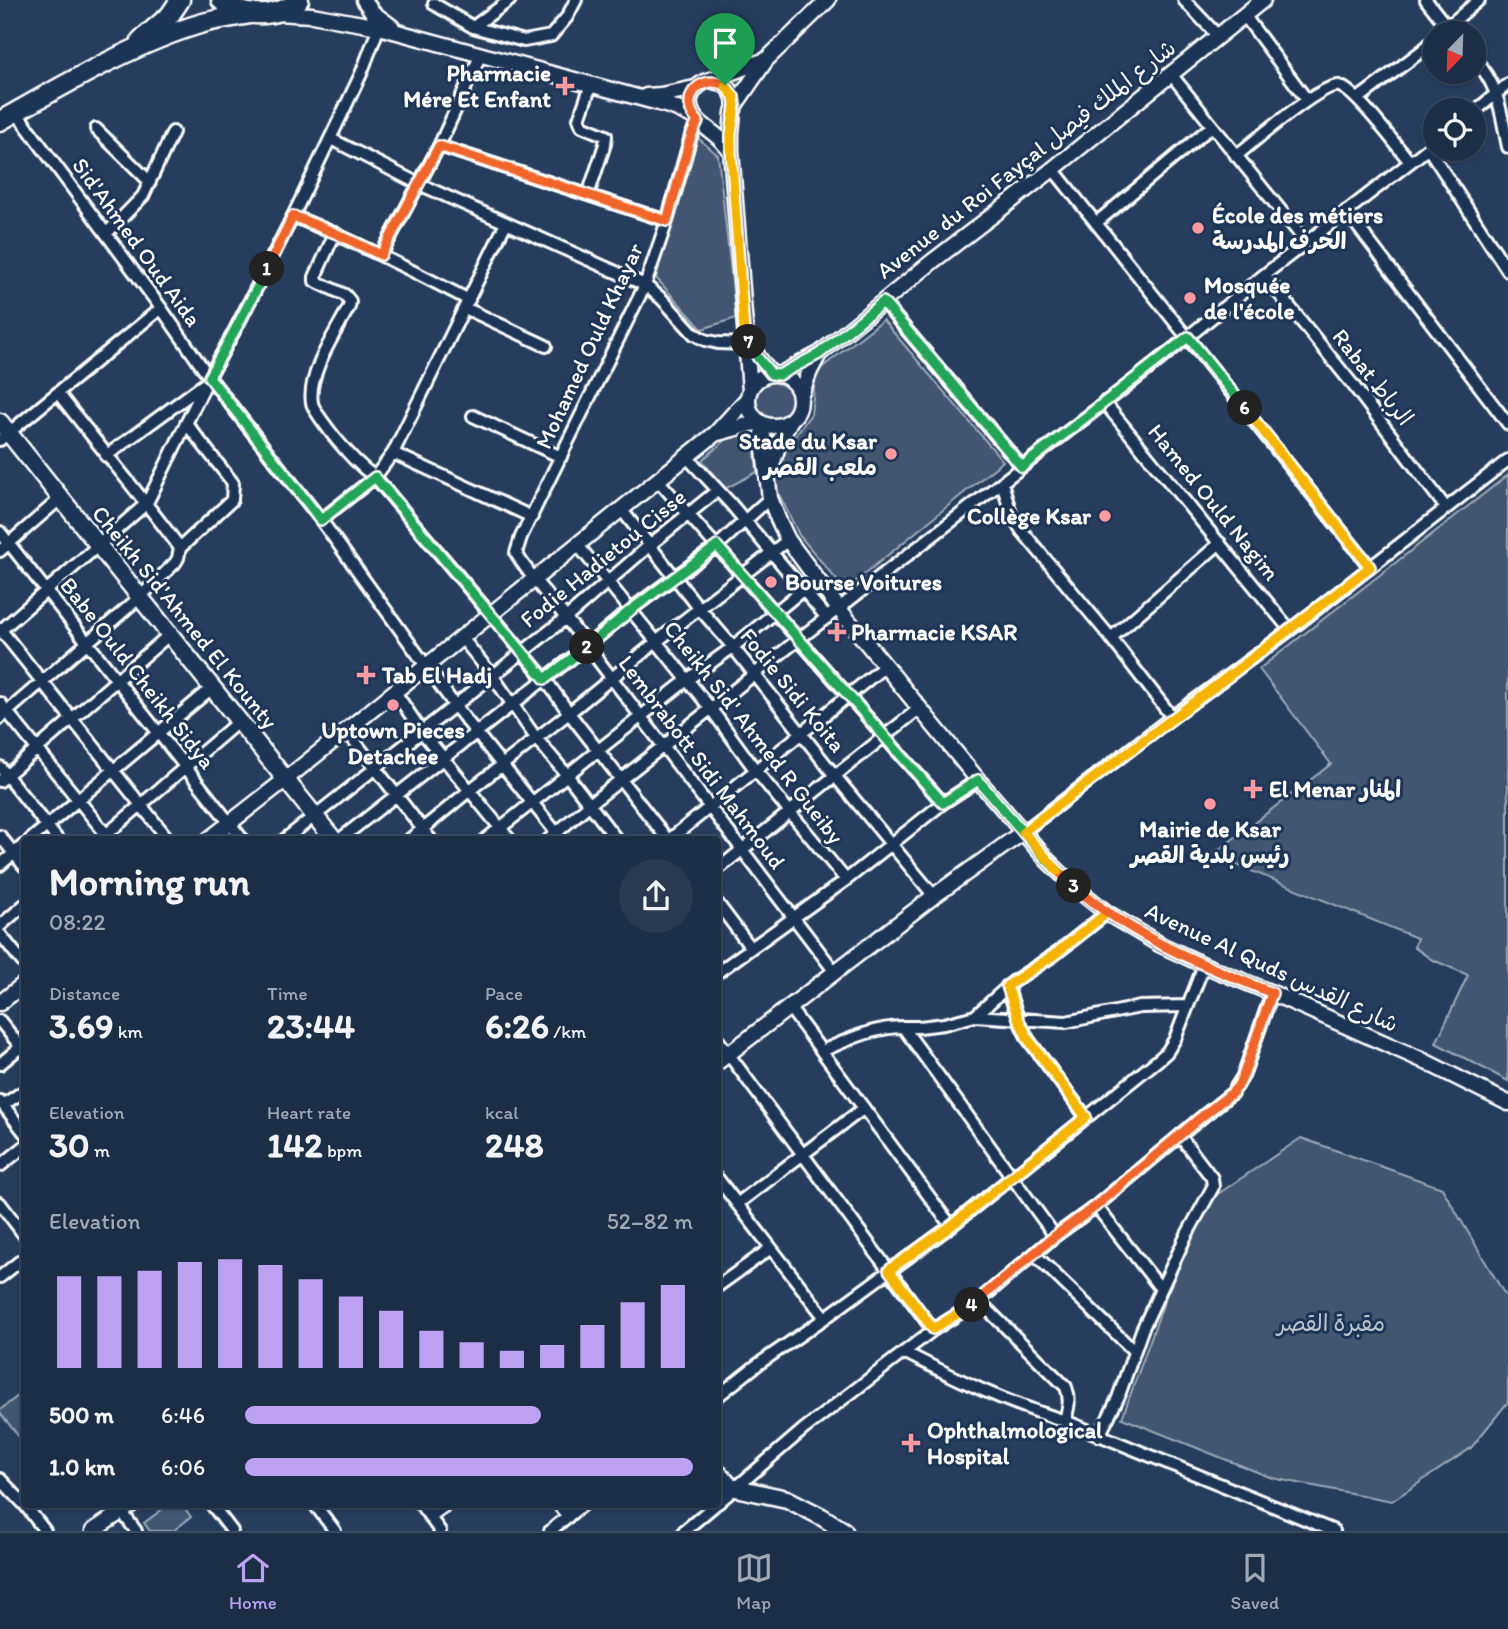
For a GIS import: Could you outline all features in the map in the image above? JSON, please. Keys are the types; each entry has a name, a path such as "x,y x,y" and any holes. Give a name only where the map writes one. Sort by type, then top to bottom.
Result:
{"highway":[{"path":"124,54 170,15 180,0"},
{"path":"221,0 238,11 250,14"},
{"path":"8,116 124,54 184,29 205,22 250,14 274,13 299,0"}],"main road":[{"name":"Cheikh Sid'Ahmed El Kounty","path":"3,432 61,498 331,836"},
{"path":"721,1477 735,1489 787,1499 842,1531"}],"street":[{"path":"364,0 384,23 405,35"},
{"path":"473,27 510,0"},
{"path":"434,4 473,27 524,41 551,36 568,17 576,0"},
{"path":"274,13 312,15 379,27 674,108 713,126 728,120 766,60 828,0"},
{"path":"1184,0 1218,36"},
{"name":"Avenue du Roi Fayçal شارع الملك فيصل","path":"819,354 1263,0"},
{"path":"1426,0 1440,21"},
{"path":"1457,21 1479,0"},
{"path":"1244,15 1307,100"},
{"path":"166,836 0,630 147,503 331,139 379,27"},
{"path":"1358,99 1423,51"},
{"path":"381,255 439,146 481,54"},
{"path":"635,97 695,88 704,82 766,60"},
{"path":"1170,73 1306,242"},
{"path":"1486,74 1497,93 1508,147"},
{"path":"710,81 725,85 734,97 731,151 750,411 760,423"},
{"path":"1486,102 1508,83"},
{"path":"588,195 606,136 582,126 579,120 591,85"},
{"path":"1236,156 1307,100 1339,86 1358,99 1410,162"},
{"path":"695,88 690,102 691,110 731,151"},
{"name":"Sid'Ahmed Oud Aida","path":"8,116 106,234 161,308 207,380 321,520 455,706 532,803 554,836"},
{"name":"Mohamed Ould Khayar","path":"535,578 526,570 516,553 521,537 645,285 667,221 691,136 699,121"},
{"path":"1096,223 1212,126"},
{"path":"96,130 150,182"},
{"path":"106,234 143,196 173,132"},
{"path":"331,139 419,184 645,285 662,299 694,334 705,340 718,343 745,337"},
{"path":"439,146 667,221"},
{"path":"557,836 590,804 663,746 1423,153"},
{"path":"1441,161 1508,271"},
{"path":"1053,169 1370,567"},
{"path":"1346,211 1508,424"},
{"path":"293,216 381,255 546,346"},
{"path":"321,520 375,477 393,453 506,223"},
{"path":"335,233 315,281 345,295 350,301 318,365 312,387 312,405 352,458 375,477 492,614 665,836"},
{"name":"Rabat الرباط","path":"1264,275 1353,385 1446,508"},
{"path":"883,302 1022,467"},
{"path":"3,432 58,393 161,308"},
{"path":"745,337 758,358 775,375 793,383 800,397"},
{"path":"213,836 716,433 749,394 758,379 775,375 819,354"},
{"path":"716,433 760,423 777,426 790,421 798,411 800,397 819,354"},
{"path":"106,456 207,380"},
{"path":"58,393 180,548"},
{"name":"Hamed Ould Nagim","path":"1104,402 1290,630"},
{"path":"473,416 561,457"},
{"name":"Avenue Al Quds شارع القدس","path":"768,476 790,421"},
{"path":"105,836 37,749 2,711 42,681 140,597 175,563 180,548 232,500 233,483 186,423"},
{"name":"Avenue Al Quds شارع القدس","path":"760,423 771,498 778,519 816,579 833,614 885,666 978,780 1062,875 1107,913 1142,935 1204,965 1420,1059 1508,1103"},
{"path":"393,453 532,517"},
{"path":"685,456 745,520 804,590 833,614"},
{"path":"933,1329 803,1154 723,1058 934,896 1290,630 1508,460"},
{"path":"657,479 943,803"},
{"path":"1002,482 1014,521 1111,638 1172,718"},
{"name":"Fodie Hadietou Cisse","path":"289,836 566,618 718,490"},
{"path":"5,547 61,498"},
{"path":"345,836 631,610 717,546 771,498"},
{"name":"Fodie Sidi Koita","path":"621,509 934,896"},
{"name":"Babe Ould Cheikh Sidya","path":"0,532 5,547 47,590 240,836"},
{"path":"415,836 656,642 789,540"},
{"path":"1111,638 1220,543"},
{"name":"Cheikh Sid' Ahmed R Gueiby","path":"577,544 710,709 756,771 846,880"},
{"name":"Lembrabott Sidi Mahmoud","path":"535,578 835,972"},
{"path":"490,836 687,680 733,648 816,579"},
{"path":"55,836 2,774 37,749 170,634"},
{"path":"462,638 492,675 536,738 614,836"},
{"path":"673,836 885,666"},
{"path":"35,836 212,688"},
{"path":"395,692 422,732 507,836"},
{"path":"721,866 920,708"},
{"path":"108,836 239,721"},
{"path":"346,730 427,836"},
{"path":"721,970 846,880 943,803 978,780"},
{"path":"0,836 21,862"},
{"path":"0,865 21,847"},
{"path":"0,926 21,908"},
{"path":"721,908 751,948"},
{"path":"975,1016 1007,986 1054,955 1107,913"},
{"path":"0,934 21,960"},
{"path":"721,1394 951,1226 1167,1052 1175,1039 1204,965"},
{"path":"0,1003 21,986"},
{"path":"1007,986 1028,1039 1086,1117"},
{"path":"721,1500 794,1437 933,1329 979,1301 1232,1093 1238,1086 1272,993"},
{"path":"822,1051 889,1027 944,1024 975,1016 1059,1023 1140,1007 1187,1006"},
{"path":"789,1007 951,1226"},
{"path":"0,1020 21,1045"},
{"path":"903,1027 1055,1236"},
{"path":"0,1064 21,1048"},
{"path":"21,1093 2,1103 21,1128"},
{"path":"737,1204 864,1108"},
{"path":"1099,1436 1118,1398 1134,1351 1161,1289 1213,1187 1213,1178 1180,1136"},
{"path":"0,1166 21,1149"},
{"path":"721,1183 825,1318"},
{"path":"0,1203 21,1231"},
{"path":"1096,1206 1161,1289"},
{"path":"721,1284 771,1248"},
{"path":"1034,1254 1134,1351"},
{"path":"0,1277 21,1260"},
{"path":"979,1301 1066,1387 1069,1404 1065,1421"},
{"path":"904,1352 999,1398 1065,1421 1334,1531"},
{"path":"0,1480 21,1499"},
{"path":"28,1508 45,1531"},
{"path":"93,1531 127,1508 136,1531"},
{"path":"214,1508 232,1531"},
{"path":"318,1508 335,1531"},
{"path":"423,1508 440,1531"},
{"path":"430,1517 442,1508"},
{"path":"561,1508 568,1517"},
{"path":"550,1531 578,1508"},
{"path":"684,1531 711,1508"}],"green space":[{"path":"698,138 718,155 736,318 702,329 656,278 691,142"},
{"name":"Stade du Ksar ملعب القصر","path":"883,320 1003,461 845,590 799,535 775,486 786,448 811,414 816,372"},
{"path":"774,380 789,386 795,401 789,416 774,422 759,416 753,401 759,386"},
{"path":"746,432 754,440 757,472 725,489 702,460 733,434"},
{"path":"1508,475 1508,1081 1436,1043 1468,975 1431,959 1414,947 1417,938 1212,855 1331,764 1259,669"},
{"name":"مقبرة القصر","path":"1301,1138 1442,1188 1508,1300 1508,1402 1471,1448 1392,1501 1272,1478 1122,1418 1185,1244 1215,1196"},
{"path":"21,1393 21,1439 0,1413 0,1410"},
{"path":"164,1508 184,1508 191,1517 173,1531 150,1531 144,1523"}],"place":[{"name":"Pharmacie Mére Et Enfant","path":"565,86"},
{"name":"École des métiers الحرف المدرسة","path":"1198,228"},
{"name":"Mosquée de l'école","path":"1190,298"},
{"name":"Stade du Ksar ملعب القصر","path":"891,454"},
{"name":"Collège Ksar","path":"1105,516"},
{"name":"Bourse Voitures","path":"771,582"},
{"name":"Pharmacie KSAR","path":"837,632"},
{"name":"Tab El Hadj","path":"366,675"},
{"name":"Uptown Pieces Detachee","path":"393,705"},
{"name":"El Menar المنار","path":"1253,789"},
{"name":"Mairie de Ksar رئيس بلدية القصر","path":"1210,804"},
{"name":"Ophthalmological Hospital","path":"911,1443"}],"route":[{"path":"725,85 704,82 695,88 691,95 691,110 698,121 691,136 667,221 439,146 381,255 293,216 209,377 321,520 375,477 545,679 717,546 943,803 978,780 1048,861 1107,913 1054,955 1007,986 1028,1039 1086,1117 951,1226 889,1270 933,1329 979,1301 1232,1093 1243,1076 1272,993 1161,945 1107,913 1062,875 1048,861 1023,832 1370,567 1188,337 1022,467 883,302 819,354 779,375 771,374 758,358 744,330 731,151 735,105 734,97 725,85"}]}
